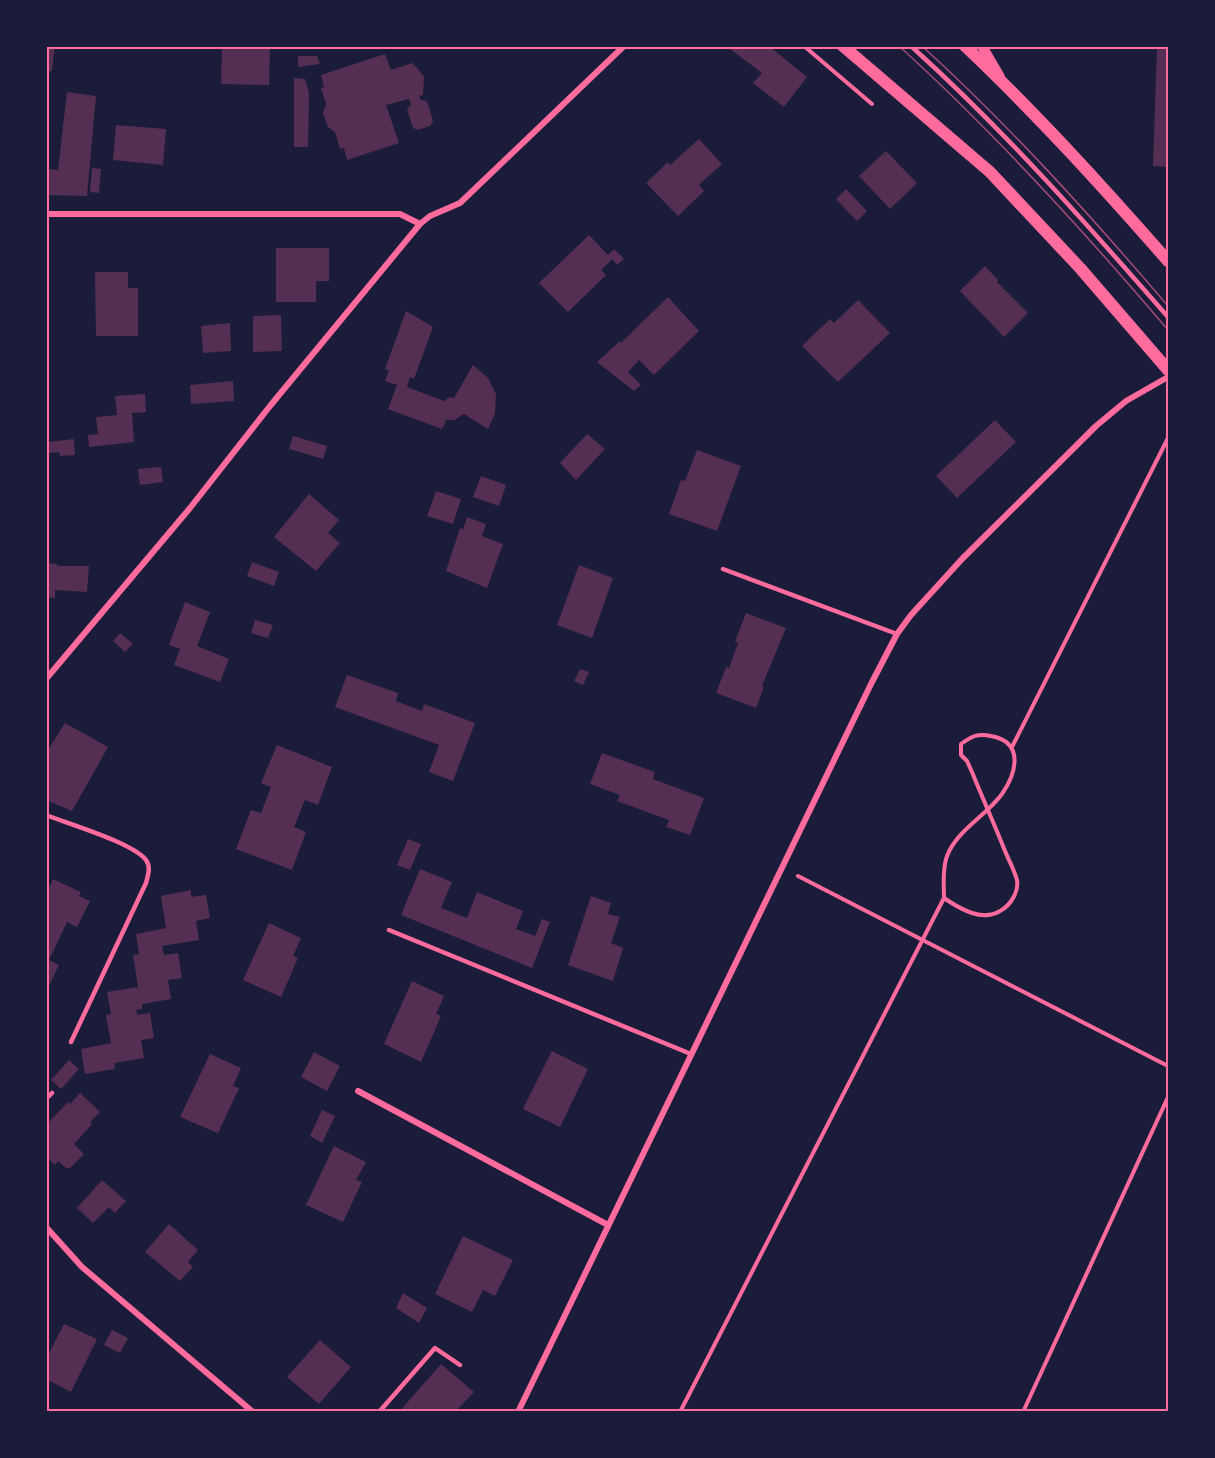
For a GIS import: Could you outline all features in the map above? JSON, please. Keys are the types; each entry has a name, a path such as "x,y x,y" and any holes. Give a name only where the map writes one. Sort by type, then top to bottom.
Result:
{"main road":[{"path":"843,46 990,172 1080,268 1168,370"},
{"path":"965,46 1004,82 1081,163 1168,261"}],"street":[{"path":"46,679 190,508 270,406 420,224 430,216 460,203 624,46"},
{"path":"982,46 1004,82"},
{"path":"46,214 400,214 420,224"},
{"path":"518,1412 897,634 911,615 962,559 1096,426 1126,401 1168,377"},
{"path":"358,1091 608,1225"},
{"path":"46,1227 82,1267 253,1412"}],"lane":[{"path":"911,46 1037,171 1168,317"},
{"path":"723,569 897,634"},
{"path":"46,815 127,846 146,860 148,866 146,883 71,1042"},
{"path":"389,930 691,1054"},
{"path":"46,1099 52,1093"},
{"path":"379,1412 435,1348 460,1365"}],"path":[{"path":"804,46 872,104"},
{"path":"1012,747 1168,438"},
{"path":"680,1412 944,898 946,857 960,836 1001,795 1012,776 1015,759 1012,747 1000,737 980,734 970,737 961,744 961,755 972,772 1011,866 1017,882 1013,898 1004,909 993,915 977,915 944,898"},
{"path":"782,867 1168,1066"},
{"path":"1023,1412 1168,1097"}],"building":[{"path":"46,46 55,46 52,71 46,72"},
{"path":"222,46 270,46 269,85 221,84"},
{"path":"726,46 769,46 807,77 784,107 753,83 762,73"},
{"path":"1157,48 1168,49 1168,167 1153,166"},
{"path":"385,54 391,70 412,63 419,70 424,77 423,95 419,96 421,100 427,101 433,121 430,126 418,130 413,128 407,109 411,104 409,99 386,105 399,143 347,160 344,148 340,149 335,132 328,127 323,113 326,104 321,88 324,87 321,75"},
{"path":"298,56 317,56 320,64 298,67"},
{"path":"294,78 305,79 309,93 308,147 294,147"},
{"path":"67,92 96,96 87,196 48,195 49,169 58,170"},
{"path":"116,125 166,129 163,165 113,160"},
{"path":"699,139 722,164 699,185 704,191 678,216 646,183 668,162 670,165"},
{"path":"886,151 917,183 890,209 859,176"},
{"path":"92,168 101,169 99,193 90,192"},
{"path":"846,189 867,211 857,221 836,199"},
{"path":"589,235 608,255 614,249 624,259 617,265 612,259 601,270 606,275 568,312 539,283"},
{"path":"276,248 329,248 329,281 316,281 316,302 276,302"},
{"path":"985,266 998,280 997,282 1028,313 1004,337 960,291"},
{"path":"95,272 128,272 128,288 138,288 138,336 96,336"},
{"path":"668,297 699,331 654,375 639,360 628,372 641,385 634,391 597,362 620,341 621,343"},
{"path":"858,300 890,333 838,382 802,346 830,319 834,323"},
{"path":"406,311 433,327 414,379 410,377 407,387 444,401 450,397 454,398 473,365 488,378 496,394 495,414 488,429 464,414 454,420 446,420 442,429 388,409 397,385 385,381 389,370 385,369"},
{"path":"281,315 282,351 253,352 253,316"},
{"path":"230,323 231,351 203,353 201,326"},
{"path":"233,381 234,401 191,404 190,385"},
{"path":"145,394 146,412 132,413 134,442 89,447 88,435 98,434 96,417 117,415 115,396"},
{"path":"995,420 1016,442 957,498 936,476"},
{"path":"587,434 605,449 576,480 560,463"},
{"path":"293,436 327,446 323,459 289,449"},
{"path":"74,439 75,455 60,456 59,452 49,453 47,442"},
{"path":"697,450 741,466 717,531 669,514 681,480 685,481"},
{"path":"161,467 163,482 140,485 138,469"},
{"path":"481,476 506,485 499,506 473,497"},
{"path":"436,491 461,499 453,524 427,516"},
{"path":"309,494 339,520 328,533 340,543 316,571 274,537"},
{"path":"467,517 486,524 482,536 503,544 487,588 446,571 460,528 463,529"},
{"path":"252,562 279,572 274,586 247,576"},
{"path":"46,563 57,564 57,566 89,566 87,592 55,590 55,598 46,597"},
{"path":"579,565 613,578 592,638 557,625"},
{"path":"185,602 210,612 197,646 229,659 220,682 174,665 180,649 169,645"},
{"path":"746,613 786,628 762,686 764,687 756,708 716,693 726,667 729,668 738,643 735,642"},
{"path":"255,620 273,625 268,638 251,633"},
{"path":"120,633 133,644 125,652 113,641"},
{"path":"580,669 589,672 583,685 574,681"},
{"path":"347,675 398,693 396,701 422,711 424,704 475,723 453,781 429,772 439,745 335,707"},
{"path":"65,723 108,747 72,811 46,800 46,753"},
{"path":"277,745 332,767 318,805 305,800 294,827 306,832 292,870 236,849 251,810 261,813 271,787 261,783"},
{"path":"602,753 655,772 653,779 704,798 690,835 666,827 669,820 617,801 620,795 590,784"},
{"path":"408,839 421,844 410,870 397,865"},
{"path":"420,869 452,882 441,908 467,918 477,892 523,911 516,929 535,936 542,919 550,922 532,968 401,915"},
{"path":"53,879 81,892 79,896 90,901 77,927 67,922 49,960 59,965 49,986 46,985 46,894"},
{"path":"191,890 191,897 206,895 210,918 196,921 199,940 162,946 164,955 178,953 182,978 168,980 171,999 142,1004 142,1009 136,1010 137,1015 150,1013 154,1038 141,1040 144,1058 114,1063 115,1069 85,1074 81,1049 111,1043 106,1015 111,1014 107,992 138,987 133,955 139,954 136,934 166,928 161,896"},
{"path":"591,896 611,903 608,914 620,917 611,943 623,948 613,981 568,965"},
{"path":"269,923 301,938 293,956 298,958 281,997 243,980"},
{"path":"412,981 444,996 436,1014 441,1016 421,1062 384,1044"},
{"path":"552,1051 588,1069 560,1127 523,1109"},
{"path":"314,1052 340,1066 327,1091 301,1077"},
{"path":"210,1054 241,1068 233,1086 239,1088 218,1133 180,1117"},
{"path":"69,1060 79,1069 61,1089 51,1080"},
{"path":"80,1093 100,1112 74,1144 84,1154 70,1168 66,1168 58,1161 55,1165 46,1157 46,1125"},
{"path":"322,1110 335,1116 322,1143 310,1136"},
{"path":"334,1146 366,1162 356,1180 362,1182 343,1222 306,1205"},
{"path":"102,1180 126,1201 115,1213 109,1207 93,1223 77,1208"},
{"path":"169,1224 198,1250 188,1262 193,1267 180,1281 145,1252"},
{"path":"463,1236 513,1260 495,1296 483,1290 472,1312 435,1294"},
{"path":"403,1293 427,1308 419,1323 396,1308"},
{"path":"64,1324 97,1339 71,1392 46,1379 46,1359"},
{"path":"112,1330 128,1338 120,1353 104,1345"},
{"path":"320,1340 351,1367 319,1404 287,1377"},
{"path":"441,1364 474,1392 455,1412 399,1412"}],"tram line":[{"path":"899,46 935,79 1038,184 1168,330"},
{"path":"922,46 1050,173 1168,306"}]}
